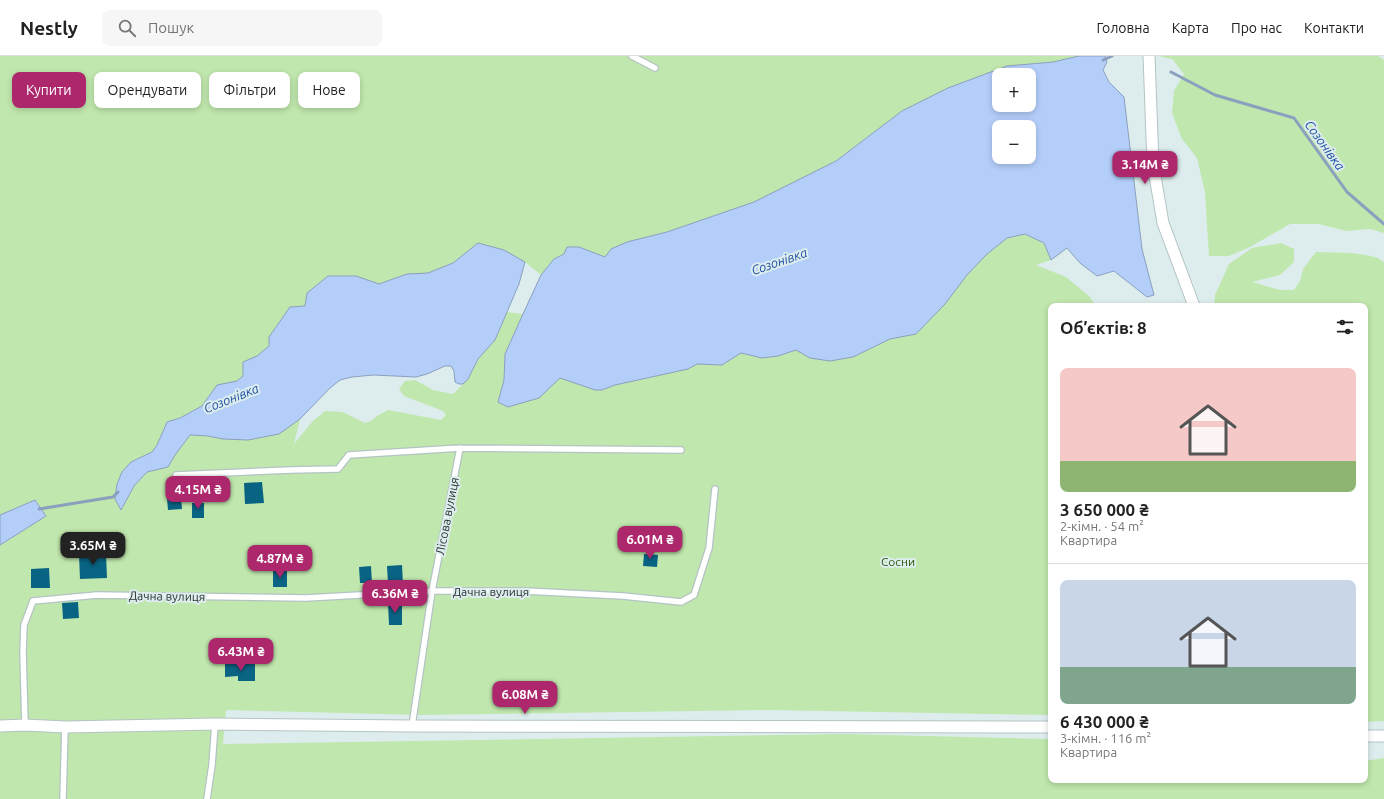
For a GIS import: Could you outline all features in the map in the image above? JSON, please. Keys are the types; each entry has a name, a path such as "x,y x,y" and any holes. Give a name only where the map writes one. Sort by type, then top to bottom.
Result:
{"street":[{"path":"1149,56 1153,164 1163,223 1193,303"},
{"path":"0,726 25,725 65,727 215,724 412,726 1048,727"},
{"path":"1368,736 1384,736"}],"lane":[{"path":"632,56 655,68"},
{"path":"176,475 338,469 349,455 460,448 681,450"},
{"name":"Лісова вулиця","path":"412,726 432,591 460,448"},
{"name":"Дачна вулиця","path":"25,725 23,652 24,625 33,601 97,595 306,598 432,591 526,591 623,596 681,602 694,595 709,548 715,489"},
{"path":"207,799 212,765 215,724"},
{"path":"63,799 65,727"}],"green space":[{"name":"Сосни","path":"0,56 1079,56 1053,62 992,68 992,72 902,111 836,161 754,202 667,232 627,242 611,249 605,257 579,247 554,259 541,275 525,262 478,243 453,263 428,273 407,274 379,284 356,276 305,306 269,346 257,356 243,362 243,376 237,381 217,385 202,406 180,418 167,422 157,445 152,452 131,462 121,510 134,486 147,472 168,467 190,435 223,439 279,434 300,419 294,444 312,422 325,411 343,412 365,423 371,421 388,410 441,420 446,415 443,411 404,396 399,389 405,381 415,380 433,390 453,394 468,379 478,359 495,340 507,312 523,314 505,354 504,380 498,402 539,398 560,378 595,390 602,390 615,385 688,369 697,364 722,365 741,353 762,358 778,356 796,350 810,358 853,357 890,339 916,334 945,304 967,275 986,255 1007,238 1025,234 1044,243 1051,260 1036,265 1066,277 1089,296 1094,303 1048,303 1048,715 770,710 420,715 226,710 223,744 845,734 1048,739 1048,783 1368,783 1368,761 1384,758 1384,799 0,799 0,545 46,516 35,500 0,515"},
{"path":"1161,56 1378,56 1384,60 1384,233 1370,229 1346,231 1319,224 1290,224 1250,247 1229,256 1209,256 1205,192 1197,158 1182,139 1172,113 1174,91 1184,74 1172,59"},
{"path":"1281,243 1294,249 1294,262 1280,275 1252,282 1280,290 1294,290 1300,281 1303,269 1316,252 1361,254 1378,258 1384,262 1384,721 1368,722 1368,303 1214,303 1215,295 1229,264 1252,248"}],"water":[{"path":"1079,56 1105,56 1107,62 1103,70 1109,82 1124,97 1142,249 1154,295 1147,297 1114,271 1097,276 1080,263 1067,248 1051,260 1044,243 1025,234 1007,238 986,255 967,275 945,304 916,334 890,339 853,357 830,361 810,358 796,350 778,356 762,358 741,353 722,365 697,364 688,369 615,385 602,390 595,390 560,378 539,398 508,407 498,402 504,380 505,354 541,275 554,259 564,254 567,247 579,247 605,257 611,249 627,242 667,232 754,202 836,161 902,111 948,88 992,72 992,112 1036,112 1036,68 1002,68 1007,66 1053,62"},
{"path":"478,243 504,250 525,262 519,284 495,340 478,359 468,379 463,384 455,382 454,371 451,366 445,366 416,377 373,375 352,377 340,380 329,389 300,419 279,434 248,440 190,435 168,467 147,472 134,486 121,510 115,499 117,484 122,472 131,462 152,452 157,445 167,422 180,418 202,406 217,385 237,381 243,376 243,362 257,356 269,346 269,337 290,307 305,306 307,293 328,276 356,276 379,284 407,274 428,273 453,263"},
{"path":"35,500 46,516 0,545 0,515"}],"building":[{"path":"262,482 264,503 245,504 244,483"},
{"path":"180,486 182,509 168,510 166,487"},
{"path":"192,503 204,503 204,518 192,518"},
{"path":"106,554 107,578 80,579 79,555"},
{"path":"644,554 658,555 657,567 643,566"},
{"path":"402,565 403,584 388,584 387,566"},
{"path":"371,566 372,583 360,583 359,567"},
{"path":"49,568 50,588 31,588 31,569"},
{"path":"273,571 287,571 287,587 273,587"},
{"path":"78,602 79,618 63,619 62,603"},
{"path":"388,603 402,603 402,625 389,625"},
{"path":"225,664 255,664 255,681 238,681 238,676 225,677"}],"waterway":[{"name":"Созонівка","path":"1103,60 1112,56"},
{"name":"Созонівка","path":"1171,72 1215,95 1294,118 1347,192 1384,224"},
{"name":"Созонівка","path":"39,509 113,497 118,492"}]}
